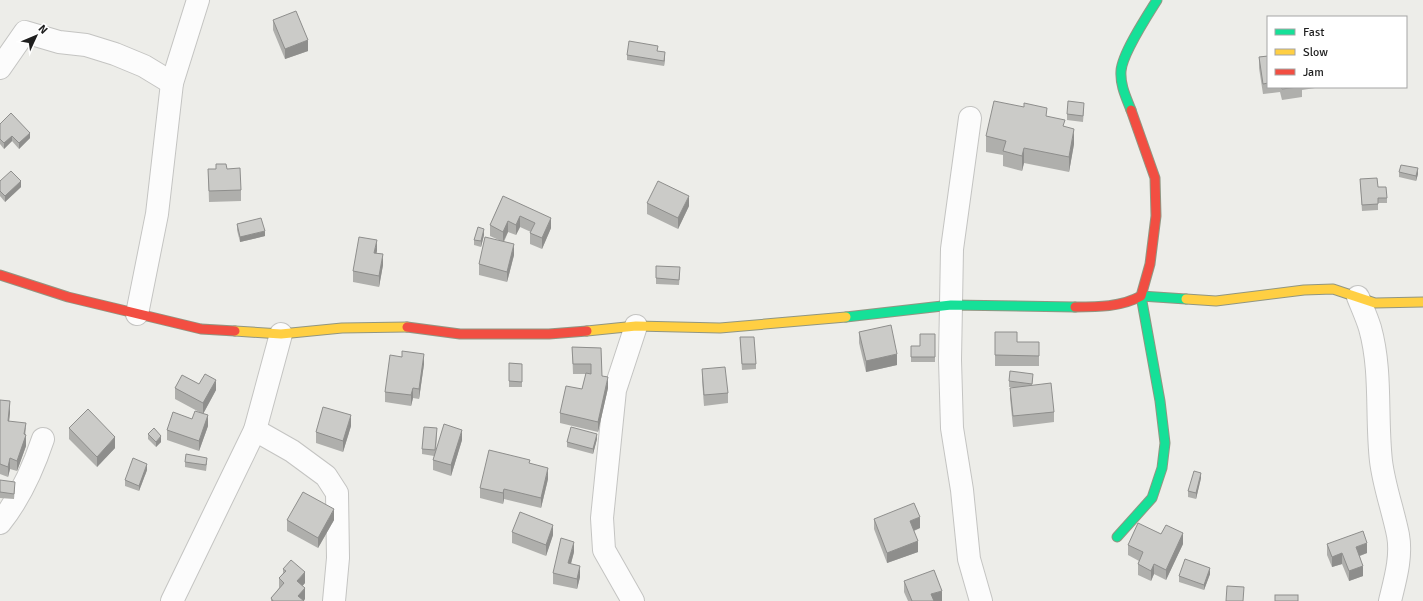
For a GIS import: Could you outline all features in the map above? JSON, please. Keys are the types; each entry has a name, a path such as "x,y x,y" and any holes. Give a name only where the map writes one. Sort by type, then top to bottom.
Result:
{"street":[{"path":"136,314 157,214 172,82 198,0"},
{"path":"1117,537 1152,498 1162,468 1165,443 1160,401 1141,296 1150,264 1152,250 1156,216 1155,178 1122,86 1122,70 1134,38 1157,0"},
{"path":"0,68 25,32 59,42 86,46 115,54 144,66 172,82"},
{"path":"970,118 952,249 950,360 952,428 962,490 969,559 981,601"},
{"path":"0,275 68,297 202,329 281,334 342,328 404,327 460,334 549,334 636,326 720,328 838,318 951,305 1094,307 1128,303 1141,296 1216,301 1304,290 1333,289 1375,303 1392,304 1423,302"},
{"path":"1358,297 1370,328 1377,373 1377,423 1381,463 1398,536 1398,568 1390,601"},
{"path":"633,601 604,550 602,518 615,390 636,326"},
{"path":"172,601 255,430 281,334"},
{"path":"255,430 292,451 326,476 337,493 338,558 334,601"},
{"path":"0,523 12,508 34,467 43,439"}],"building":[{"path":"296,11 308,40 285,49 273,20"},
{"path":"629,41 658,46 657,51 665,52 664,61 627,55"},
{"path":"1267,56 1267,83 1263,84 1259,57"},
{"path":"994,101 1024,107 1024,103 1047,108 1046,116 1065,120 1063,126 1074,129 1069,157 1024,148 1022,156 1003,151 1006,141 986,136"},
{"path":"1068,101 1084,103 1083,116 1067,114"},
{"path":"11,113 30,133 19,143 12,136 4,143 0,139 0,124"},
{"path":"216,164 226,164 227,169 240,168 241,190 209,191 208,169 216,169"},
{"path":"1401,165 1418,168 1416,176 1399,172"},
{"path":"11,171 21,181 5,196 0,191 0,181"},
{"path":"1377,178 1378,187 1386,187 1387,198 1378,198 1378,204 1362,205 1360,179"},
{"path":"658,181 689,196 678,218 647,203"},
{"path":"503,196 551,218 542,238 530,233 535,223 520,216 516,225 508,221 503,232 490,225"},
{"path":"261,218 265,231 240,237 237,224"},
{"path":"478,227 484,229 481,241 474,240"},
{"path":"359,237 377,240 374,253 383,254 379,276 353,271"},
{"path":"485,237 514,244 507,272 479,264"},
{"path":"656,266 680,267 679,280 656,278"},
{"path":"891,325 897,354 866,361 859,332"},
{"path":"995,332 1017,332 1017,342 1039,342 1039,356 995,355"},
{"path":"920,334 935,334 935,357 911,357 911,346 920,346"},
{"path":"740,337 754,337 756,364 742,364"},
{"path":"572,347 601,348 602,376 608,377 598,422 560,413 566,386 582,389 586,373 591,374 591,364 573,364"},
{"path":"402,351 424,354 419,389 413,388 411,395 385,392 390,355 402,357"},
{"path":"509,363 522,364 522,382 509,381"},
{"path":"725,367 728,393 704,395 702,369"},
{"path":"1010,371 1033,374 1032,384 1009,381"},
{"path":"205,374 216,380 203,403 175,388 182,375 199,384"},
{"path":"1051,383 1054,412 1013,416 1010,388"},
{"path":"0,400 10,401 8,421 26,423 24,434 26,435 17,461 10,458 8,467 0,464"},
{"path":"323,407 351,415 343,441 316,432"},
{"path":"88,409 115,437 97,457 69,428"},
{"path":"195,411 208,415 199,441 167,430 173,412 192,419"},
{"path":"444,424 462,430 451,465 433,460"},
{"path":"424,427 437,428 435,450 422,449"},
{"path":"571,427 597,434 593,449 567,442"},
{"path":"154,428 161,436 156,442 148,434"},
{"path":"489,450 530,460 529,463 548,468 541,498 504,489 503,493 480,488"},
{"path":"186,454 207,458 206,465 185,462"},
{"path":"133,458 147,464 139,486 125,480"},
{"path":"1194,471 1201,473 1196,493 1188,491"},
{"path":"0,480 15,482 14,494 0,492"},
{"path":"303,492 334,509 318,538 287,520"},
{"path":"914,503 920,517 910,521 918,541 887,553 874,519"},
{"path":"520,512 553,525 546,545 512,532"},
{"path":"1138,523 1161,534 1166,525 1183,533 1166,570 1154,564 1151,571 1138,564 1143,552 1128,545"},
{"path":"1363,531 1367,543 1356,547 1363,566 1349,571 1342,553 1332,557 1327,544"},
{"path":"561,538 574,542 568,563 580,566 577,579 553,573"},
{"path":"1185,559 1210,568 1204,585 1179,576"},
{"path":"291,560 305,572 297,581 305,588 298,596 304,601 273,601 271,598 284,583 279,578 286,571 283,569"},
{"path":"934,570 942,591 931,594 934,601 912,601 904,581"},
{"path":"1227,586 1244,587 1243,601 1226,601"},
{"path":"1275,595 1298,595 1298,601 1275,601"}],"traffic: fast":[{"path":"1131,110 1121,81 1122,64 1136,35 1157,0"},
{"path":"1117,537 1152,498 1162,468 1165,443 1160,401 1141,296 1186,299"},
{"path":"846,317 951,305 1075,307"}],"traffic: slow":[{"path":"1186,299 1216,301 1304,290 1333,289 1375,303 1423,302"},
{"path":"587,331 636,326 720,328 846,317"},
{"path":"235,331 281,334 342,328 407,327"}],"traffic: jam":[{"path":"1075,307 1117,304 1133,300 1141,296 1150,264 1156,216 1155,178 1131,110"},
{"path":"0,275 68,297 201,329 235,331"},
{"path":"407,327 460,334 549,334 587,331"}]}
